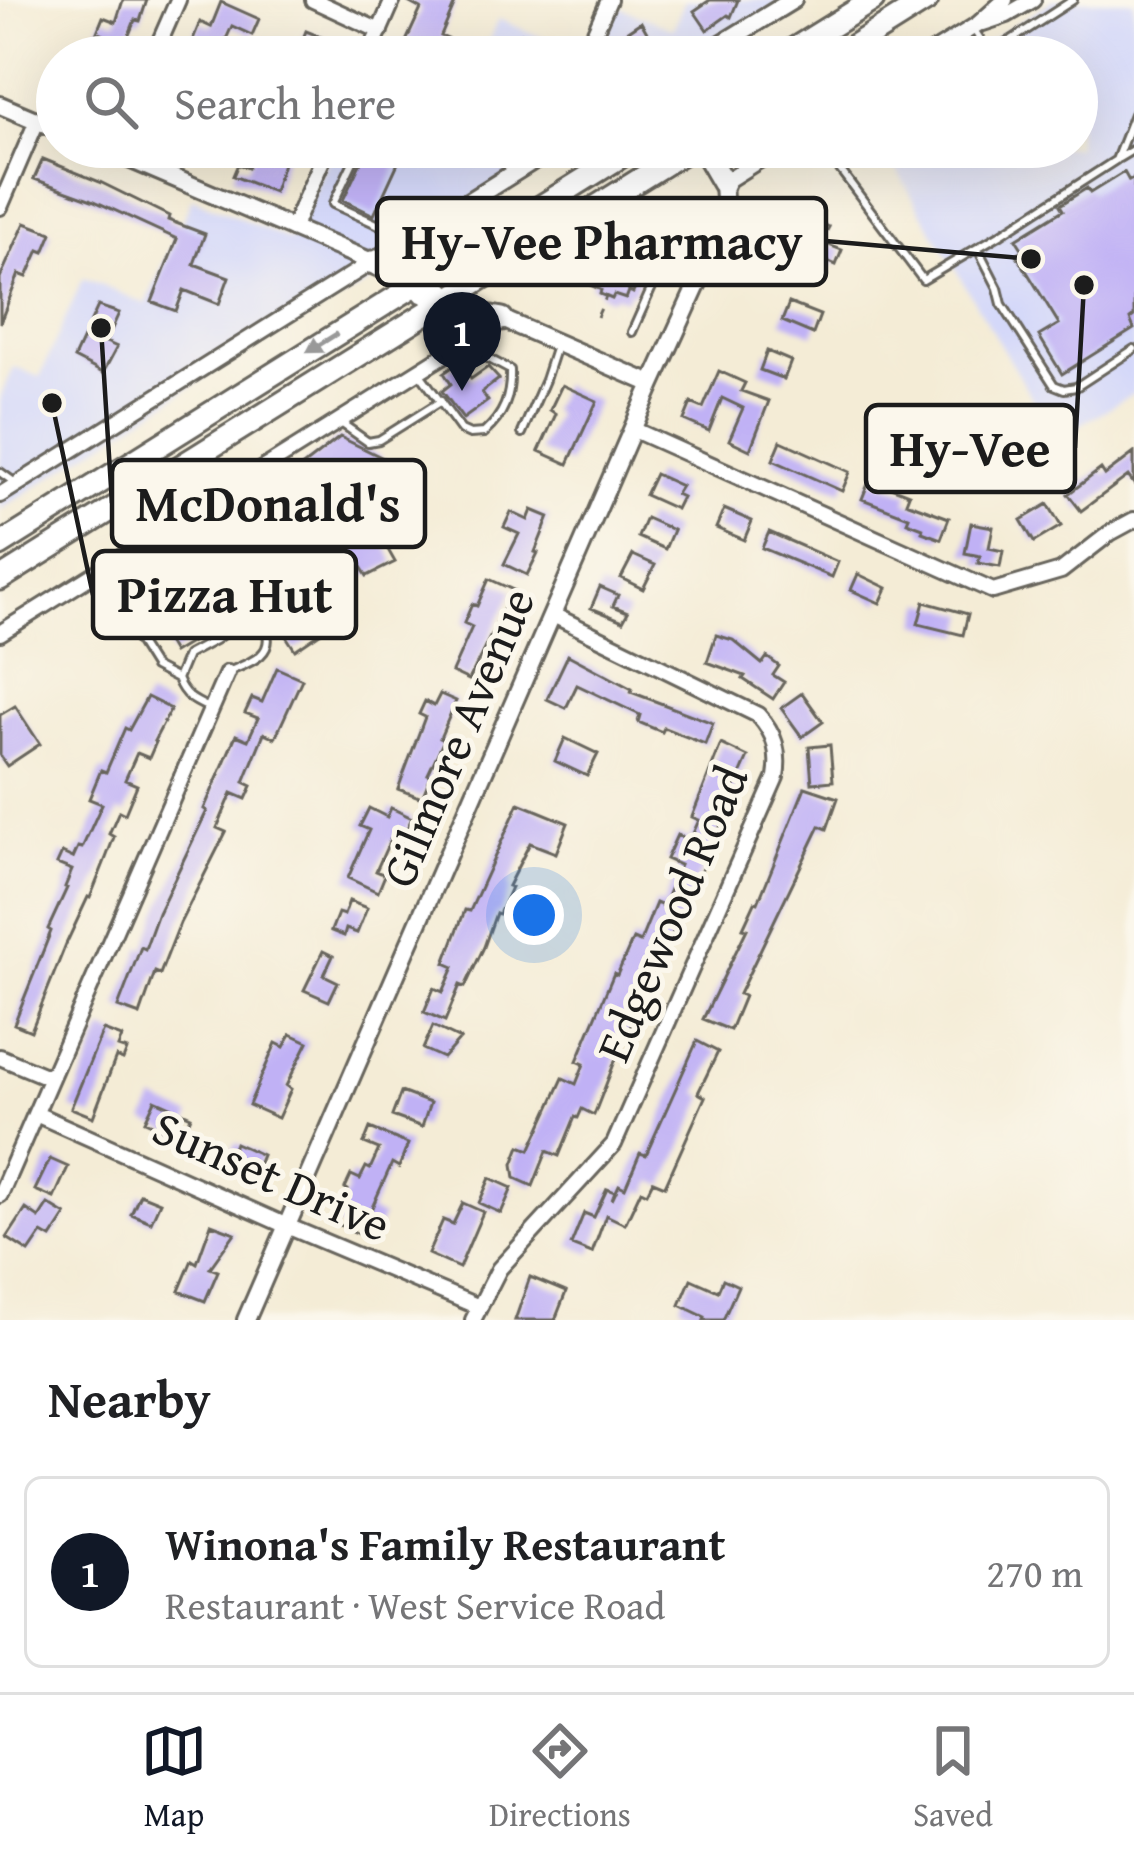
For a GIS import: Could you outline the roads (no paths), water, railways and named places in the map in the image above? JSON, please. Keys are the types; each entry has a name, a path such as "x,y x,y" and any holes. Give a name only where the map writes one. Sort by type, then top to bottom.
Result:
{"highway":[{"path":"815,36 872,0"},
{"path":"870,36 927,0"},
{"path":"0,545 602,168"},
{"path":"0,579 652,168"},
{"path":"714,168 723,183"},
{"path":"723,183 724,168"},
{"path":"457,259 441,280 446,301 463,311 502,319"},
{"path":"372,262 418,282 424,292 408,325"},
{"path":"368,314 385,285 372,262"},
{"path":"488,275 482,296 502,319"},
{"path":"94,521 91,497 106,478"}],"street":[{"path":"162,36 178,0"},
{"path":"313,0 380,31"},
{"path":"378,36 393,0"},
{"path":"593,36 609,0"},
{"path":"734,36 793,0"},
{"path":"959,36 1005,0"},
{"path":"975,26 1033,0"},
{"path":"0,105 36,121"},
{"path":"0,207 36,123"},
{"path":"153,168 372,262"},
{"path":"292,229 319,168"},
{"path":"0,495 522,168"},
{"path":"723,183 747,168"},
{"name":"Gilmore Avenue","path":"246,1320 706,263 725,217 723,183"},
{"path":"0,633 502,319 652,384"},
{"path":"632,429 994,591 1061,572 1134,520"},
{"name":"Edgewood Road","path":"476,1314 500,1269 614,1144 776,777 778,760 776,742 758,715 553,615"},
{"path":"0,1195 227,673"},
{"path":"0,1057 50,1078"},
{"name":"Sunset Drive","path":"36,1114 476,1314"}],"lane":[{"path":"1018,36 1073,0"},
{"path":"975,26 979,36"},
{"path":"1116,160 1134,113"},
{"path":"839,168 923,280 1134,149"},
{"path":"350,168 333,204 380,225 394,217 398,207"},
{"path":"977,248 1002,304 1054,385 1076,387 1134,349"},
{"path":"664,260 669,249 706,263"},
{"path":"632,332 657,276"},
{"path":"522,434 557,343"},
{"path":"418,371 461,430 484,433 504,411 510,370 461,344"},
{"path":"338,421 368,442 379,440 441,400"},
{"path":"0,472 17,484"},
{"path":"95,573 154,667 177,679 189,699 211,708"},
{"path":"177,679 188,655 241,620 266,630 267,649 256,661 227,673"}],"place":[{"name":"Hy-Vee Pharmacy","path":"1031,259"},
{"name":"Hy-Vee","path":"1084,285"},
{"name":"McDonald's","path":"101,328"},
{"name":"Winona's Family Restaurant","path":"462,391"},
{"name":"Pizza Hut","path":"52,403"}]}
